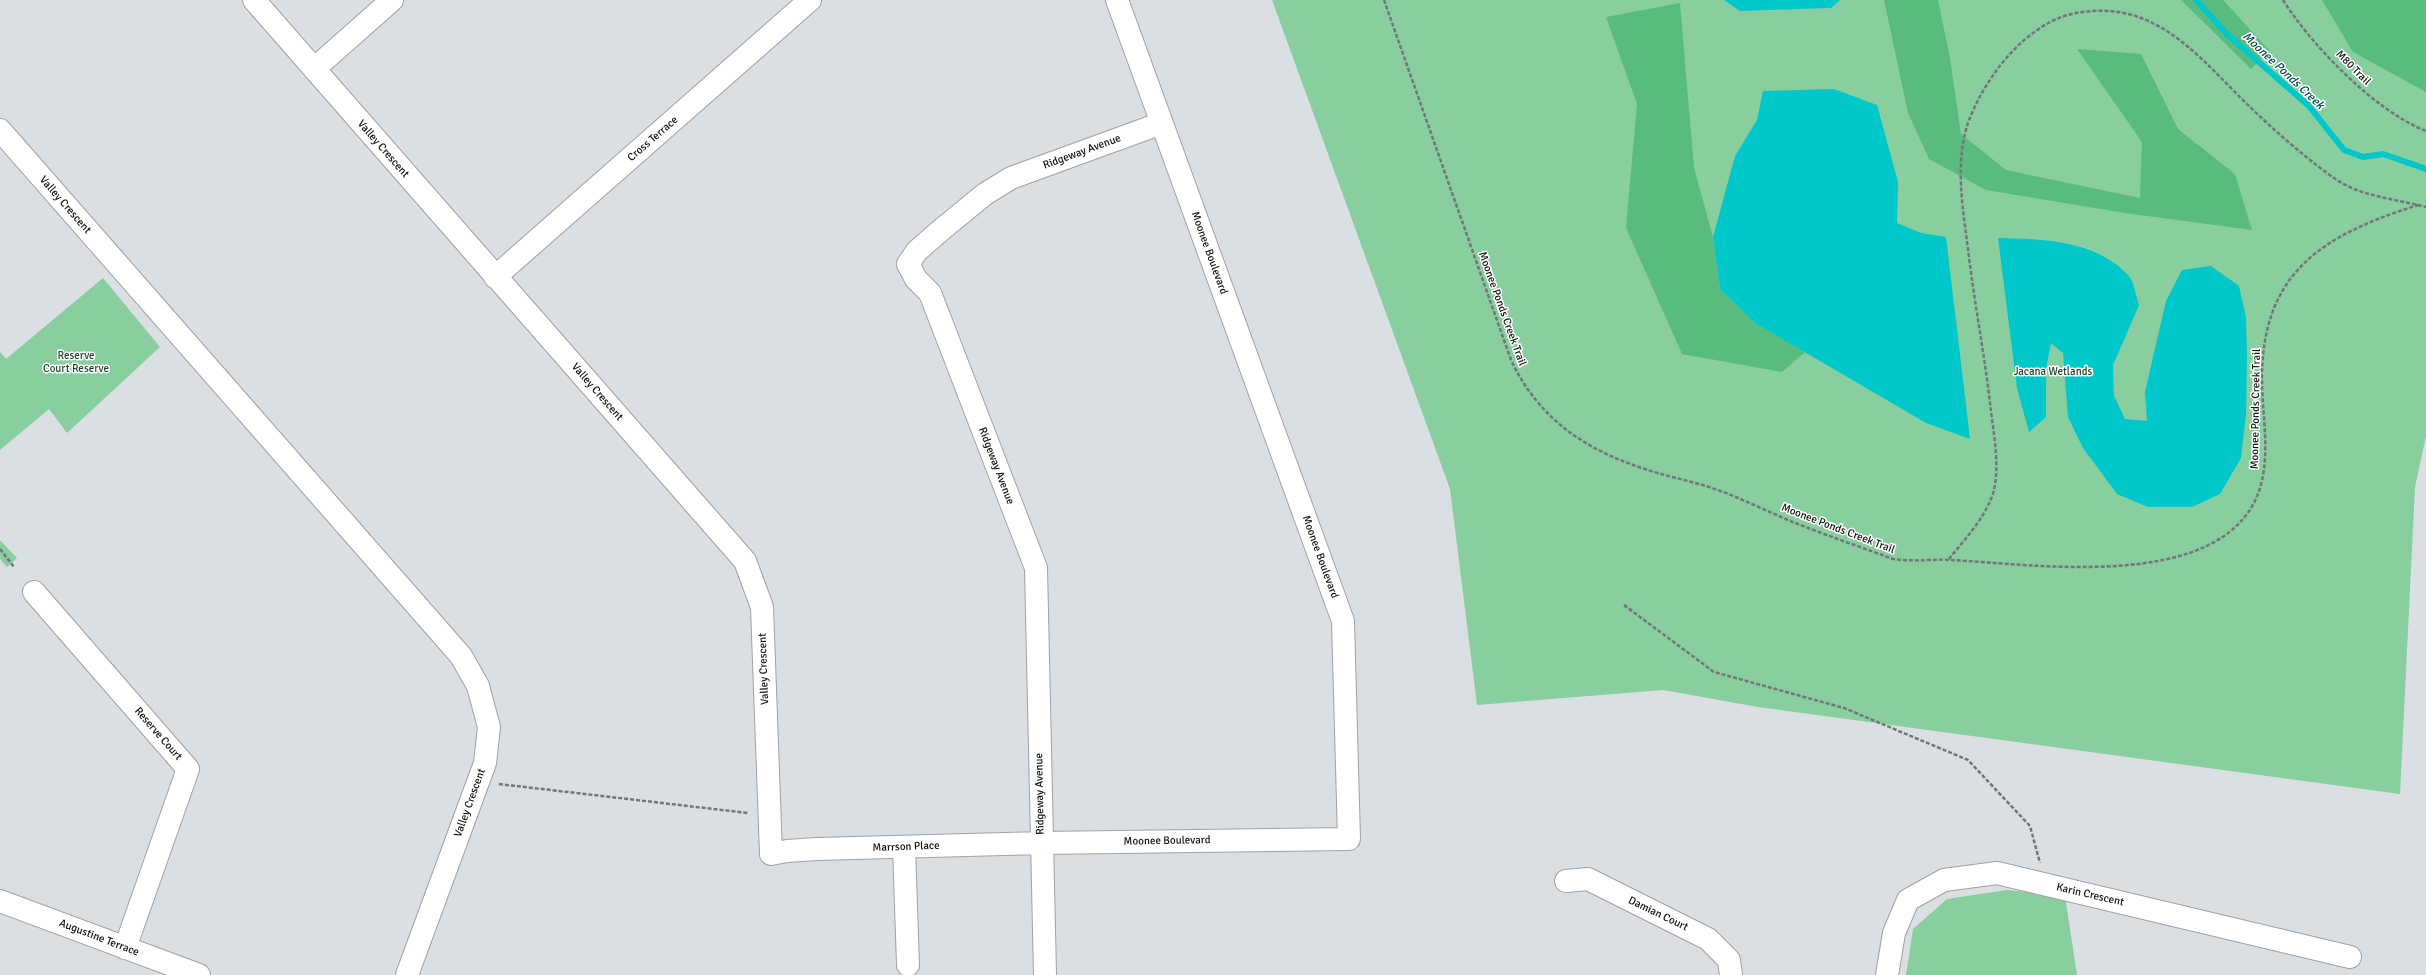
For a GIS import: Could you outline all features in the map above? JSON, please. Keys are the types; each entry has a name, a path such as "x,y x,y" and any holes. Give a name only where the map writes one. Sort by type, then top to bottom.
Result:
{"street":[{"name":"Valley Crescent","path":"254,0 495,277 746,561 762,607 771,854"},
{"path":"314,69 392,0"},
{"name":"Cross Terrace","path":"495,277 810,0"},
{"name":"Moonee Boulevard","path":"1042,843 1349,839 1343,621 1117,0"},
{"name":"Ridgeway Avenue","path":"1045,975 1036,568 930,293 916,279 908,264 918,251 984,194 1011,178 1162,123"},
{"name":"Valley Crescent","path":"0,130 461,656 478,686 489,727 485,762 407,975"},
{"name":"Reserve Court","path":"34,592 188,769 125,948"},
{"name":"Marrson Place","path":"771,854 787,850 1042,843"},
{"path":"904,847 908,964"},
{"name":"Karin Crescent","path":"1887,975 1894,933 1908,900 1944,880 1997,874 2045,884 2350,957"},
{"name":"Damian Court","path":"1566,881 1588,879 1708,939 1729,960 1731,975"},
{"name":"Augustine Terrace","path":"0,901 194,974"}],"path":[{"name":"Moonee Ponds Creek Trail","path":"1384,0 1511,360 1521,381 1535,401 1555,421 1582,440 1626,462 1717,490 1789,520 1893,559 1908,562 1949,560 2051,567 2139,563 2198,551 2218,540 2248,513 2261,484 2265,464 2262,382 2264,346 2270,319 2284,288 2303,264 2322,246 2355,228 2418,204"},
{"name":"M80 Trail","path":"2283,0 2309,35 2355,83 2392,114 2426,131"},
{"path":"1949,560 1988,506 1993,492 1996,476 1996,453 1984,352 1974,298 1963,213 1960,184 1962,155 1967,127 1979,99 2001,66 2024,39 2049,22 2085,11 2106,10 2126,12 2148,19 2169,32 2194,52 2252,109 2336,180 2354,190 2426,207"},
{"path":"0,549 14,567"},
{"path":"1624,605 1714,672 1844,708 1968,760 2030,826 2045,884"},
{"path":"499,784 749,813"}],"green space":[{"name":"Jacana Wetlands","path":"1272,0 2426,0 2426,436 2415,487 2400,794 1758,707 1663,690 1477,705 1450,489"},
{"path":"1884,0 1938,0 1950,58 1961,134 2006,170 2140,198 2142,142 2077,49 2141,54 2178,129 2235,174 2252,230 2125,213 1986,190 1929,159 1908,113"},
{"path":"2181,0 2223,0 2269,50 2251,69"},
{"path":"2322,0 2426,0 2426,92 2353,52"},
{"path":"1680,3 1694,168 1713,237 1720,289 1755,323 1805,352 1782,372 1682,354 1626,228 1637,104 1606,17"},
{"name":"Reserve Court Reserve","path":"103,278 160,347 67,433 49,409 0,450 0,352 6,359"},
{"path":"0,540 17,558 7,567 0,559"},
{"path":"2007,890 2065,896 2077,975 1906,975 1913,929 1947,899"}],"water":[{"path":"1724,0 1840,0 1831,8 1740,11"},
{"path":"1834,89 1877,105 1898,182 1897,223 1921,233 1946,237 1970,439 1926,423 1755,323 1720,289 1713,237 1735,156 1757,120 1763,91"},
{"path":"1998,238 2051,241 2085,248 2116,264 2129,276 2134,286 2139,305 2113,365 2114,396 2125,419 2147,421 2145,392 2166,301 2182,270 2211,266 2239,286 2246,318 2246,413 2241,458 2220,494 2192,507 2148,507 2117,494 2083,448 2068,417 2063,353 2051,343 2046,369 2046,417 2029,432 2017,388"}],"waterway":[{"name":"Moonee Ponds Creek","path":"2196,0 2227,34 2309,106 2344,150 2363,157 2383,154 2426,169"}]}
